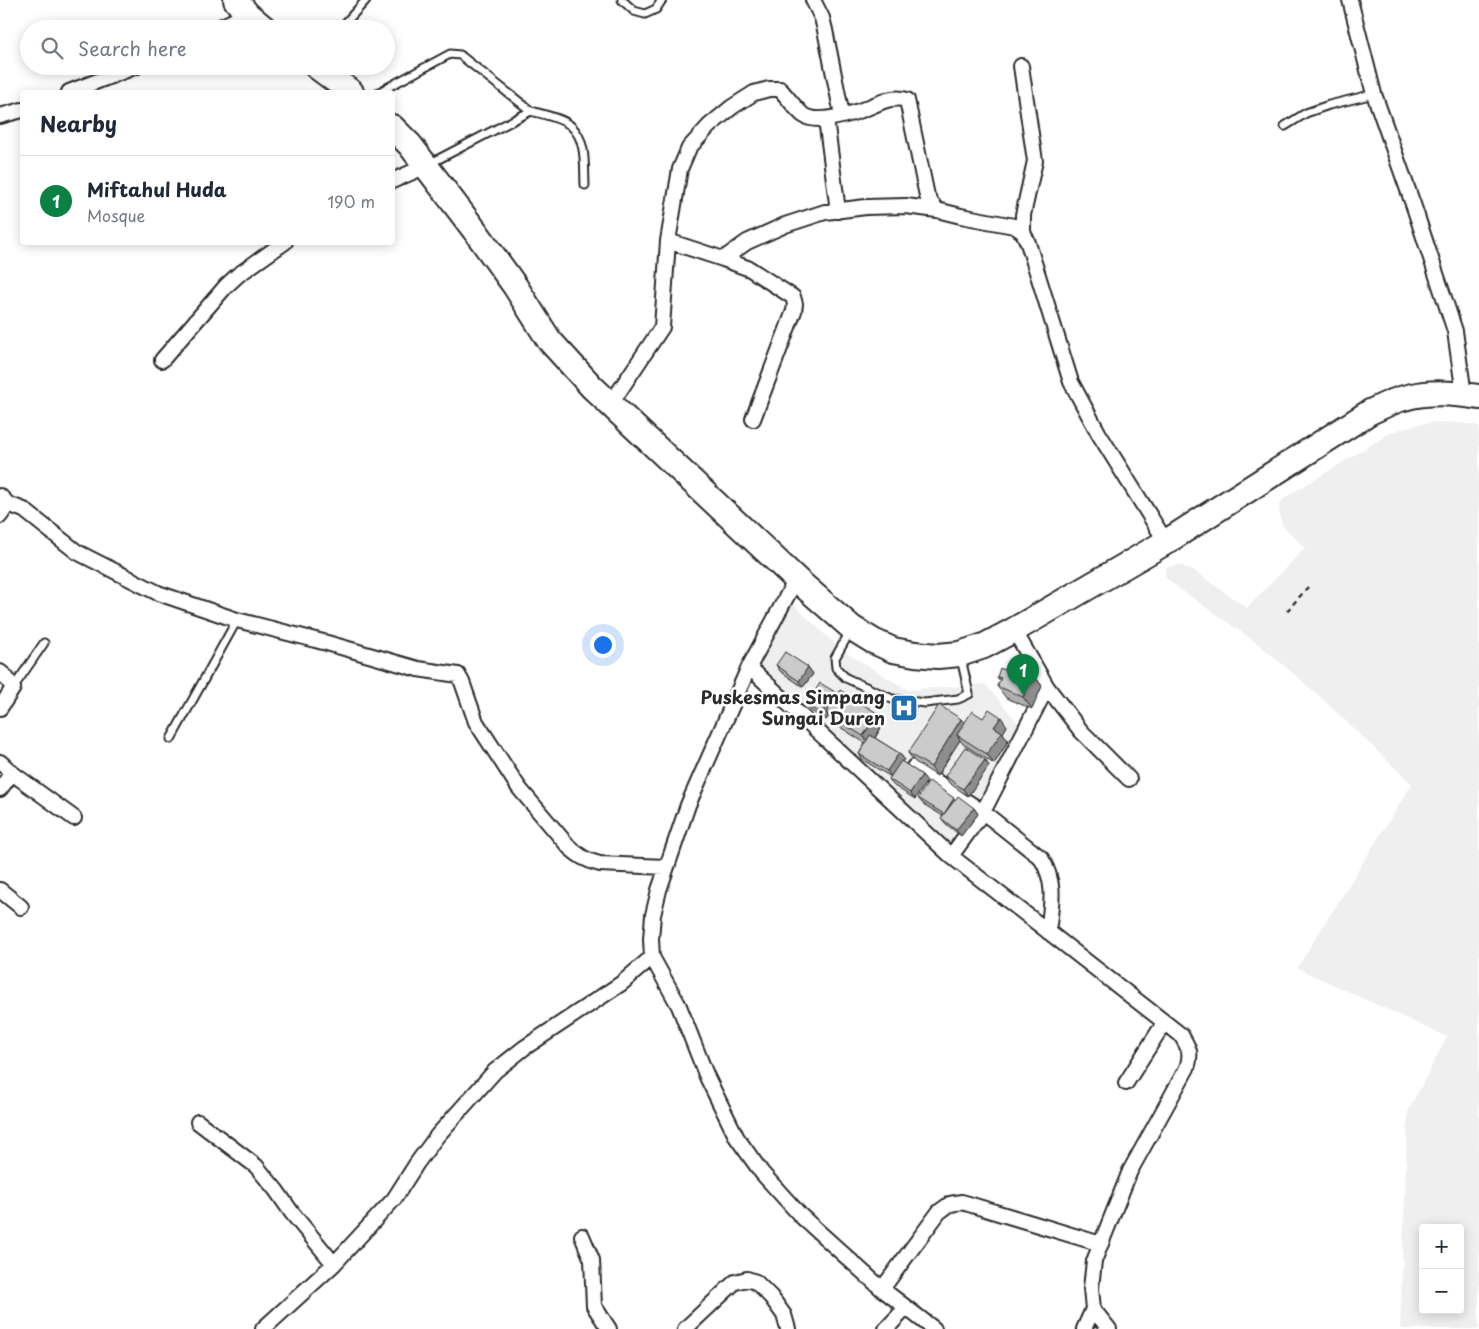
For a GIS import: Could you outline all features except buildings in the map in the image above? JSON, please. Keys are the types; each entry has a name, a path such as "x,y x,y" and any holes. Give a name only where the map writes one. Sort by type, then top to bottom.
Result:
{"highway":[{"path":"242,7 256,20"},
{"path":"328,75 348,90"},
{"path":"395,130 410,145 515,286 550,340 610,405 796,579 852,628 873,641 893,650 938,656 960,654 984,646 1166,542 1370,412 1403,398 1428,394 1449,393 1472,396"}],"street":[{"path":"813,0 822,18 842,115"},
{"path":"1350,0 1374,94 1455,331 1472,396"},
{"path":"227,20 242,7"},
{"path":"1021,66 1035,161 1023,215 1023,232 1071,382 1099,434 1166,542"},
{"path":"74,90 113,75"},
{"path":"610,405 662,327 668,241 680,169 690,148 709,126 732,107 754,93 769,89 780,89 804,115 813,119 826,119 842,115 901,97 907,100 927,196 938,210"},
{"path":"0,116 20,111"},
{"path":"826,119 838,211"},
{"path":"395,180 426,166"},
{"path":"723,258 747,242 785,225 825,212 866,207 906,206 938,210 1014,226 1023,232"},
{"path":"668,241 723,258 750,269 792,297 796,304 753,419"},
{"path":"162,360 226,286 238,275 281,245"},
{"path":"0,516 4,500 24,510 77,552 158,593 237,620 428,671 458,675 476,722 519,788 569,847 579,856 600,864 666,867"},
{"path":"796,579 749,667 688,805 666,867 653,915 652,957 679,1006 707,1078 737,1138 762,1172 801,1216 882,1289 934,1329"},
{"path":"1014,630 1047,686 1081,731 1129,779"},
{"path":"749,667 951,856 1180,1035 1188,1046 1191,1057 1187,1068 1130,1171 1094,1261 1091,1288 1093,1309 1084,1329"},
{"path":"0,672 6,677 13,688 0,708"},
{"path":"951,856 983,812 1047,686"},
{"path":"0,762 12,773 74,818"},
{"path":"914,768 983,812 1041,858 1051,880 1052,897 1048,932"},
{"path":"0,789 12,773"},
{"path":"0,890 21,907"},
{"path":"263,1329 334,1264 394,1199 416,1163 437,1136 496,1071 524,1048 622,983 652,957"},
{"path":"1126,1083 1164,1023"},
{"path":"198,1122 256,1166 334,1264"},
{"path":"882,1289 939,1212 950,1204 962,1202 1101,1244"},
{"path":"582,1236 592,1260 594,1306 609,1329"},
{"path":"685,1329 735,1282 747,1279 756,1282 771,1297 784,1315 788,1329"},
{"path":"886,1329 906,1308"},
{"path":"1093,1309 1109,1329"}],"lane":[{"path":"348,20 366,0"},
{"path":"622,0 634,11 645,14 656,9 662,0"},
{"path":"384,90 450,54 460,55 530,111 554,118 571,126 581,140 584,159 584,185"},
{"path":"1285,126 1306,113 1374,94"},
{"path":"426,166 530,111"},
{"path":"171,739 237,620"},
{"path":"852,628 835,658 836,668 846,678 892,700 925,703 958,699 969,694 960,654"},
{"path":"13,688 44,643"}],"path":[{"path":"1288,611 1308,587"}],"shaded area":[{"path":"1436,422 1479,426 1479,1329 1400,1329 1408,1111 1447,1037 1297,968 1412,784 1316,693 1261,646 1165,577 1166,567 1179,565 1193,570 1247,608 1305,548 1282,525 1279,504 1286,497 1392,432 1415,425"},
{"name":"Puskesmas Simpang Sungai Duren","path":"790,601 840,649 908,690 985,684 1020,725 980,814 952,849 768,675 762,665 763,650"}],"place":[{"name":"Miftahul Huda","path":"1023,695"},
{"name":"Puskesmas Simpang Sungai Duren","path":"904,708"}]}
